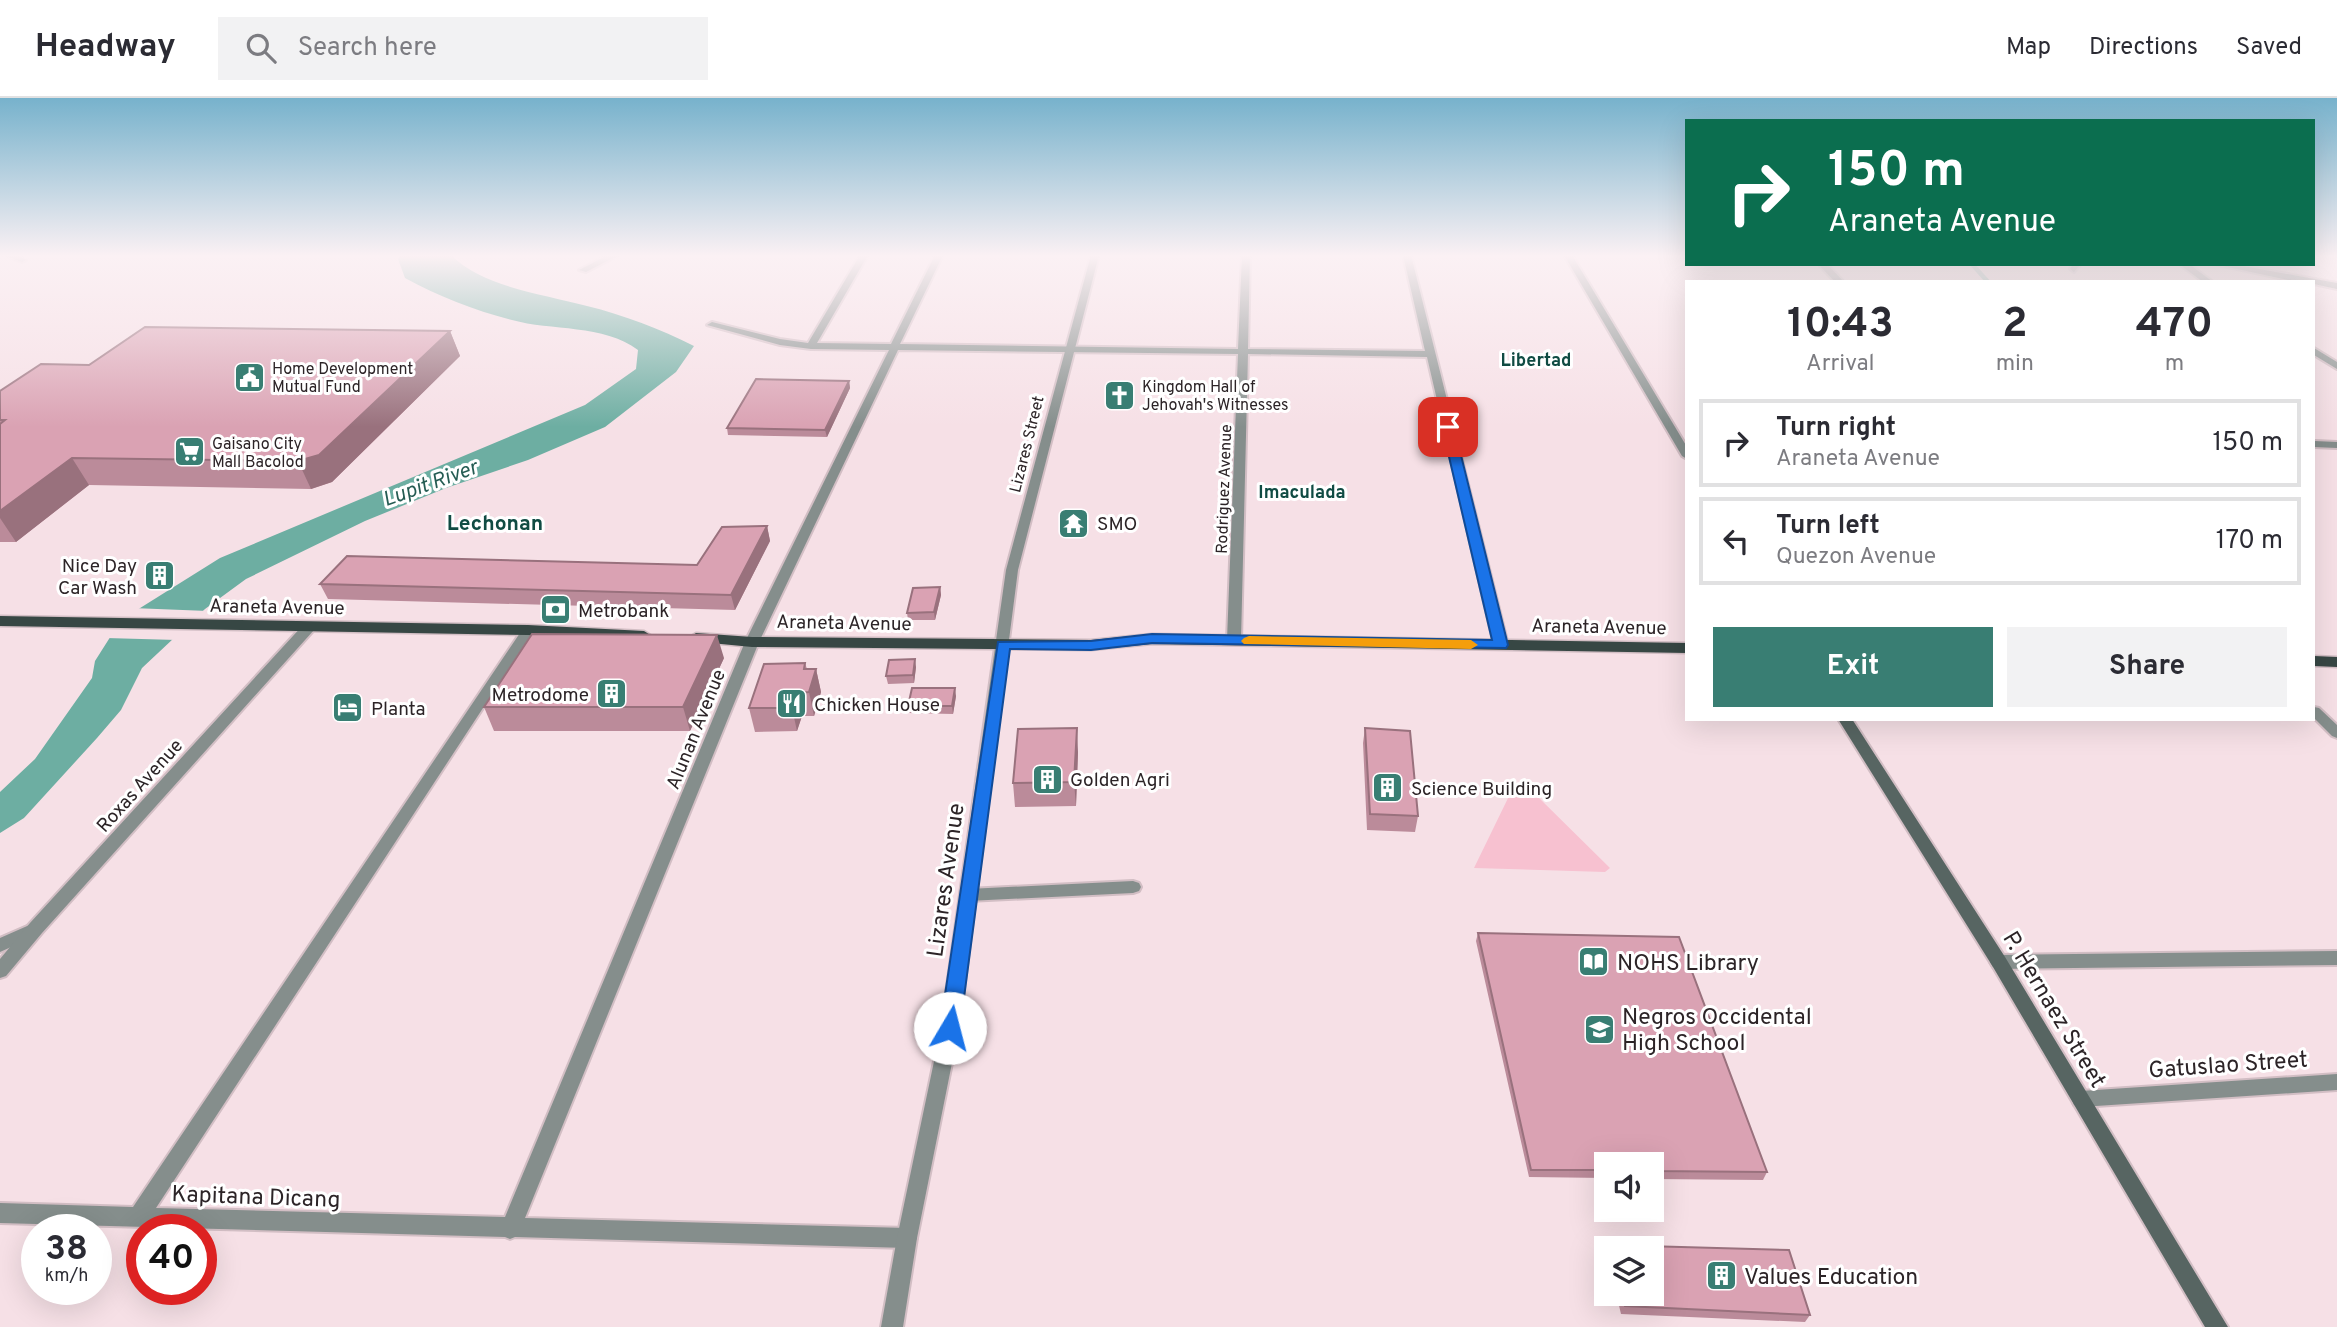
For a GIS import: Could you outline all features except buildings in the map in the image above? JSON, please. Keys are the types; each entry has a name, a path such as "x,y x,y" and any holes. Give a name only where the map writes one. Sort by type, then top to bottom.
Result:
{"main road":[{"name":"Araneta Avenue","path":"0,621 528,630 752,642 1091,645 1152,639 1685,648"},
{"path":"2315,661 2337,662"},
{"name":"P. Hernaez Street","path":"1847,721 1999,962 2217,1327"}],"street":[{"path":"811,346 831,312"},
{"name":"Alunan Avenue","path":"510,1228 752,642 912,312"},
{"name":"Lizares Street","path":"1003,645 1012,569 1079,312"},
{"name":"Rodriguez Avenue","path":"1234,640 1245,312"},
{"path":"1420,312 1501,645"},
{"path":"1602,312 1685,453"},
{"path":"712,325 780,342 811,346 1430,354"},
{"path":"2315,352 2337,366"},
{"path":"2315,444 2337,445"},
{"name":"Roxas Avenue","path":"0,971 309,627"},
{"path":"140,1214 528,630"},
{"name":"Lizares Avenue","path":"892,1327 907,1238 950,1028 1003,645"},
{"path":"2315,712 2337,733"},
{"path":"968,895 1133,887"},
{"path":"0,945 36,928"},
{"path":"1999,962 2337,958"},
{"name":"Gatuslao Street","path":"2081,1099 2337,1082"},
{"name":"Kapitana Dicang","path":"0,1213 126,1217"},
{"name":"Kapitana Dicang","path":"217,1219 907,1238"}],"shaded area":[{"path":"1519,786 1536,795 1610,868 1605,872 1474,868 1513,787"}],"water":[{"name":"Lupit River","path":"486,312 609,312 655,328 694,346 676,372 605,427 528,460 446,488 365,521 246,579 205,609 142,668 121,710 97,738 24,818 0,833 0,792 35,759 92,678 95,661 121,620 220,558 585,405 636,369 638,350 609,336 512,320"}],"pier":[{"path":"132,608 208,611 177,640 106,638 118,617"}],"slow traffic":[{"path":"1249,641 1471,645"}],"place":[{"name":"Home Development Mutual Fund","path":"249,377"},
{"name":"Kingdom Hall of Jehovah's Witnesses","path":"1119,395"},
{"name":"Gaisano City Mall Bacolod","path":"189,452"},
{"name":"SMO","path":"1074,523"},
{"name":"Nice Day Car Wash","path":"160,576"},
{"name":"Metrobank","path":"555,610"},
{"name":"Metrodome","path":"612,694"},
{"name":"Chicken House","path":"791,704"},
{"name":"Planta","path":"348,708"},
{"name":"Golden Agri","path":"1047,779"},
{"name":"Science Building","path":"1388,788"},
{"name":"NOHS Library","path":"1594,962"},
{"name":"Negros Occidental High School","path":"1599,1029"},
{"name":"Values Education","path":"1721,1276"}],"district":[{"name":"Libertad","path":"1536,360"},
{"name":"Imaculada","path":"1302,492"},
{"name":"Lechonan","path":"495,523"}],"route":[{"path":"950,1028 1003,645 1091,645 1152,639 1501,645 1448,427"}]}
